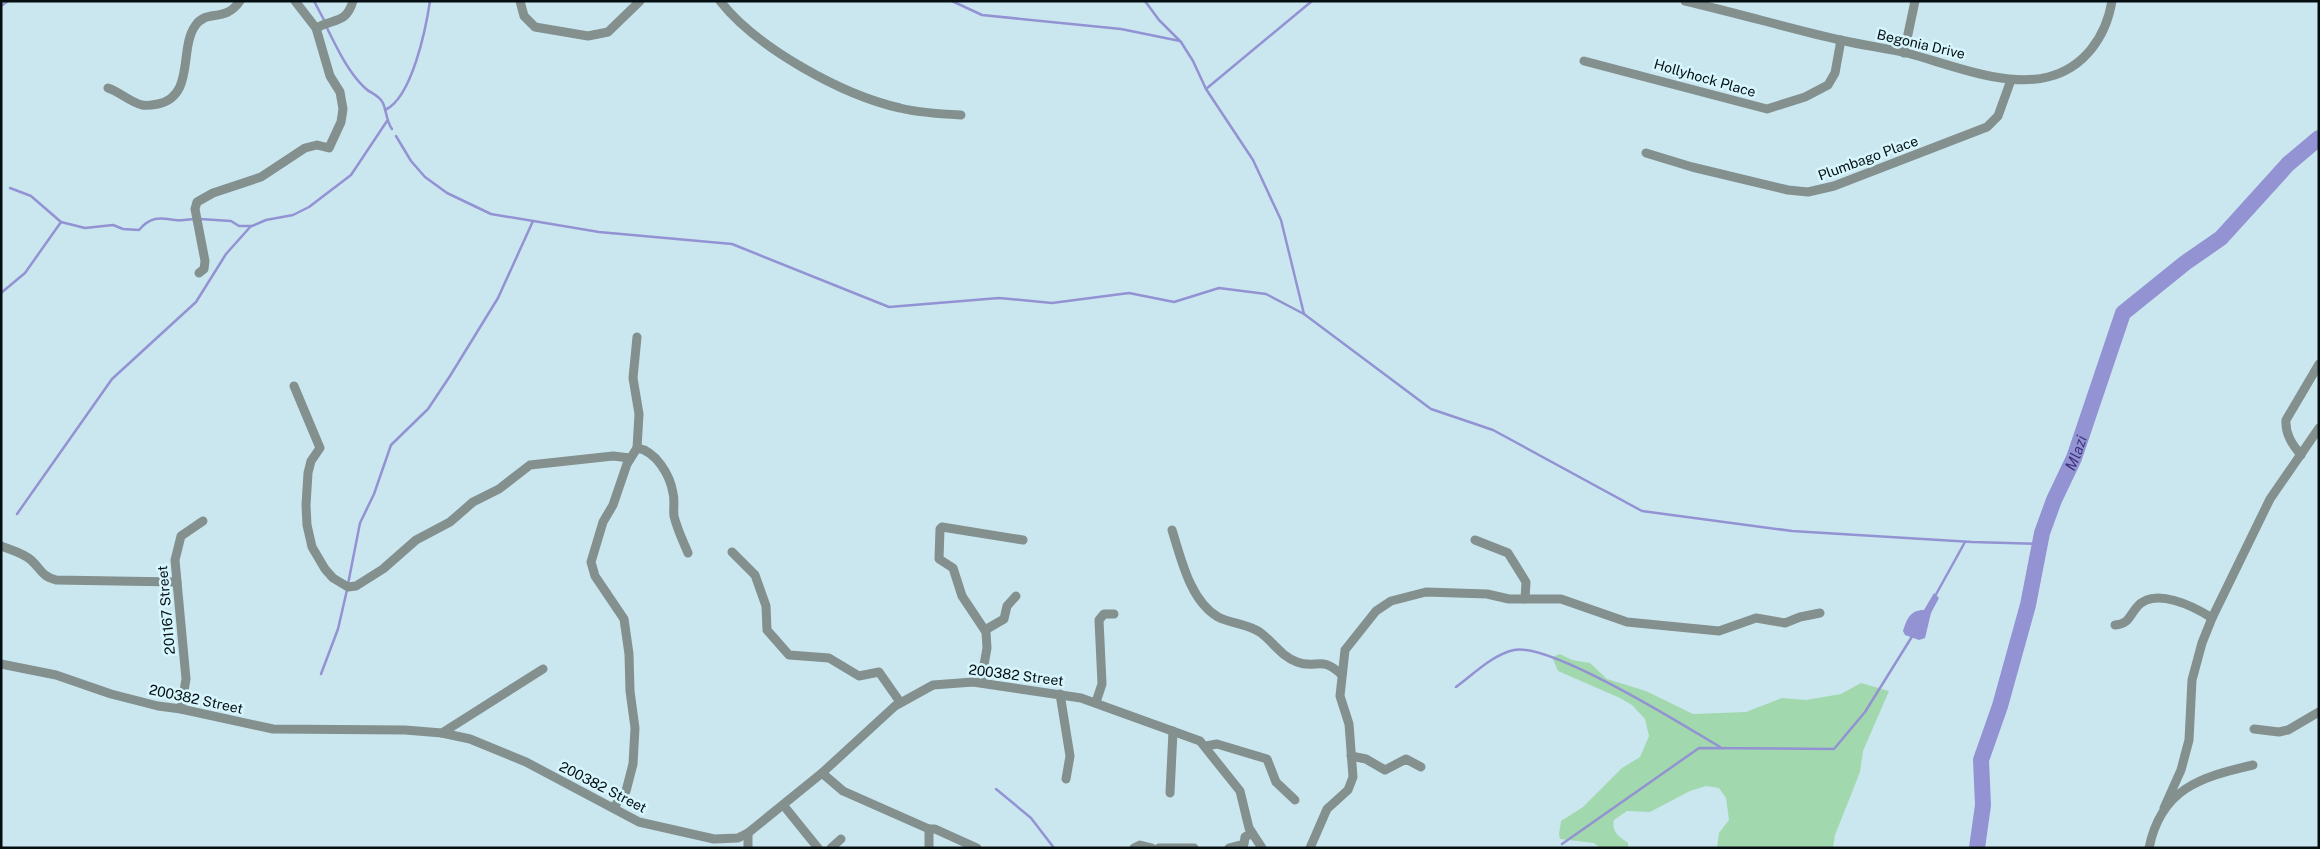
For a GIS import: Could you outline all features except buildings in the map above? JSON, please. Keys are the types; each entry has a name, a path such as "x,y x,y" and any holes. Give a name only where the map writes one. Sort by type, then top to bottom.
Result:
{"street":[{"path":"108,88 144,106 169,100 178,88 184,73 194,27 202,19 229,14 240,1"},
{"path":"199,273 204,269 205,261 195,209 202,198 262,177 305,148 317,144 329,148 341,122 343,109 340,92 330,76 322,54 316,28 295,1"},
{"path":"316,28 327,22 342,20 349,13 353,1"},
{"path":"520,1 524,16 535,27 588,36 608,32 640,1"},
{"path":"720,1 737,21 784,57 824,79 882,104 924,113 961,115"},
{"name":"Begonia Drive","path":"1685,1 2012,80 2048,77 2069,69 2088,54 2101,38 2110,16 2112,1"},
{"path":"1728,11 1730,1"},
{"path":"1904,53 1915,1"},
{"name":"Hollyhock Place","path":"1584,61 1767,109 1806,98 1828,85 1835,73 1841,40"},
{"name":"Plumbago Place","path":"1646,153 1788,190 1820,191 1987,126 1998,116 2012,80"},
{"path":"614,807 626,791 634,764 635,728 630,691 627,639 624,619 595,576 591,562 603,522 613,505 630,458 637,448 639,414 633,378 637,337"},
{"path":"2301,455 2290,439 2286,429 2286,420 2319,364"},
{"path":"294,386 320,448 311,461 306,488 307,525 312,547 325,569 333,578 348,587 356,586 384,569 416,540 450,522 473,502 499,489 530,465 612,456 630,458"},
{"path":"2149,848 2157,822 2181,770 2189,740 2192,680 2202,643 2212,618 2270,499 2319,428"},
{"path":"637,448 650,452 656,457 671,484 674,494 674,515 688,553"},
{"name":"201167 Street","path":"181,709 186,679 175,560 181,536 203,521"},
{"path":"981,682 987,648 985,630 962,596 953,568 939,560 940,529 946,528 1023,540"},
{"path":"1172,530 1192,584 1210,611 1224,619 1261,633 1288,659 1299,663 1329,664 1342,675"},
{"path":"1475,540 1508,553 1526,582 1526,599"},
{"path":"1,546 24,556 40,572 56,580 177,582"},
{"path":"732,552 755,575 766,606 767,630 789,655 829,658 859,676 879,672 900,702"},
{"path":"1310,848 1327,809 1343,795 1351,785 1353,777 1349,724 1340,696 1345,650 1376,612 1391,601 1426,592 1487,594 1509,599 1561,599 1627,622 1719,631 1756,618 1785,623 1800,617 1820,613"},
{"path":"985,630 1004,619 1007,606 1016,596"},
{"path":"2115,625 2127,622 2142,602 2156,598 2191,604 2212,618"},
{"path":"1096,702 1102,684 1099,620 1104,614 1114,614"},
{"name":"200382 Street","path":"1,664 56,675 111,694 158,706 181,709 274,729 442,732 486,744 614,807 639,822 728,844 748,833 784,806 900,702 933,685 961,681 981,682 1060,694 1096,702 1192,738 1206,746 1240,791 1252,833"},
{"path":"442,732 543,669"},
{"path":"1060,694 1070,756 1066,779"},
{"path":"2254,730 2279,732 2288,730 2319,712"},
{"path":"1170,793 1174,731"},
{"path":"1206,746 1217,744 1267,759 1276,782 1296,800"},
{"path":"1351,756 1366,759 1385,770 1406,759 1421,767"},
{"path":"2164,808 2180,792 2194,782 2212,775 2253,765"},
{"path":"822,773 843,791 977,848"},
{"path":"784,806 818,848"},
{"path":"929,829 929,848"},
{"path":"748,833 748,848"},
{"path":"1229,848 1244,844 1246,837 1252,833 1262,848"},
{"path":"831,848 841,839"},
{"path":"1134,848 1140,845 1152,848"},
{"path":"1159,848 1194,848"}],"green space":[{"path":"1560,654 1572,660 1590,663 1607,679 1646,691 1693,714 1746,712 1782,698 1806,700 1841,694 1861,683 1889,691 1863,751 1860,772 1835,835 1833,848 1717,848 1719,833 1729,820 1726,798 1719,788 1706,786 1690,791 1650,812 1627,811 1614,820 1615,831 1628,843 1628,848 1597,848 1598,846 1594,843 1560,839 1561,821 1583,807 1622,768 1640,757 1649,736 1645,719 1632,705 1558,671 1552,657"}],"water":[{"path":"1934,593 1939,598 1931,613 1925,638 1919,640 1905,635 1903,631 1912,613 1924,610"}],"waterway":[{"path":"1,6 8,1"},
{"path":"314,1 324,20"},
{"path":"385,110 395,103 410,77 421,44 430,1"},
{"path":"952,1 982,15 1121,29 1180,41"},
{"path":"1145,1 1159,20 1181,42 1193,61 1206,89 1253,160 1281,220 1304,314"},
{"path":"1206,89 1312,1"},
{"path":"327,28 353,75 383,103 392,129"},
{"path":"200,219 231,221 239,226 252,226 266,220 293,215 309,207 351,175 387,121"},
{"path":"396,136 411,161 425,177 447,193 491,214 599,232 732,244 889,307 999,298 1052,303 1129,293 1174,302 1219,288 1266,294 1304,314 1431,409 1493,430 1642,511 1792,531 1972,542 2040,544"},
{"name":"Mlazi","path":"1977,848 1983,805 1981,760 2000,706 2028,605 2042,533 2054,500 2074,458 2123,313 2185,263 2221,238 2288,164 2319,138"},
{"path":"10,188 31,196 61,222 85,228 113,225 123,229 139,230 155,219 195,219"},
{"path":"348,584 360,523 374,494 391,445 428,409 450,376 498,298 533,221"},
{"path":"1,293 25,273 61,222"},
{"path":"17,514 112,379 196,302 226,254 251,226"},
{"path":"1934,598 1965,542"},
{"path":"321,674 338,629 347,590"},
{"path":"1562,844 1699,748 1834,749 1865,712 1913,635"},
{"path":"1456,687 1506,652 1514,650 1532,651 1586,672 1649,705 1720,747"},
{"path":"996,789 1031,818 1054,848"}]}
